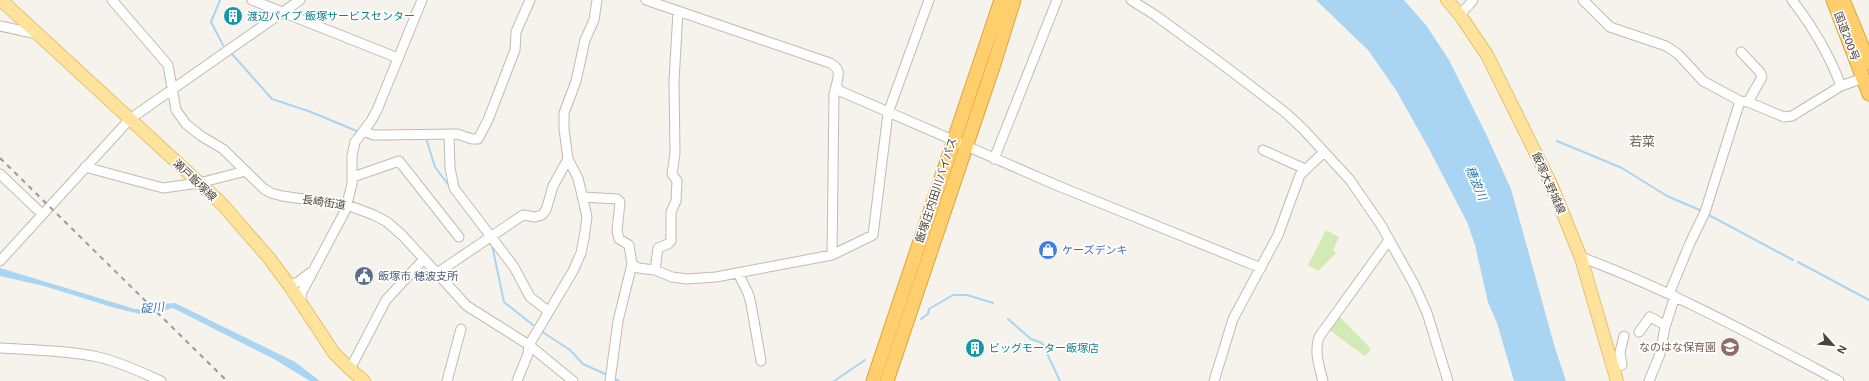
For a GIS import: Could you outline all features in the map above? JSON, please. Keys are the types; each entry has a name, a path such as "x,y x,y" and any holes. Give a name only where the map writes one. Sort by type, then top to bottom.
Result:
{"highway":[{"name":"飯塚庄内田川バイパス","path":"873,381 1000,0"},
{"name":"飯塚庄内田川バイパス","path":"887,381 965,146 994,64 1014,0"},
{"name":"国道200号","path":"1833,0 1869,94"},
{"name":"国道200号","path":"1843,0 1869,63"}],"main road":[{"name":"瀬戸飯塚線","path":"1,0 199,183 247,231 289,285 334,353 350,370 364,381"},
{"name":"飯塚大野城線","path":"1447,0 1460,15 1487,55 1551,184 1581,258 1617,381"}],"street":[{"name":"長崎街道","path":"112,0 168,65 176,110 186,124 201,136 224,149 264,189 271,193 347,205 374,215 387,222 402,235 467,306 529,344 573,381"},
{"path":"252,0 398,58"},
{"path":"282,12 287,0"},
{"path":"0,261 130,119 172,88 300,0"},
{"path":"300,302 302,292 347,205 353,177 352,156 355,142 377,110 422,0"},
{"path":"364,131 373,135 457,134 472,139 478,139 488,120 515,50 516,32 530,0"},
{"path":"517,381 528,354 529,344 573,271 581,253 587,217 576,171 568,159 564,129 564,113 576,81 585,40 594,20 597,0"},
{"path":"646,0 830,63 838,69 839,72 834,94 832,255"},
{"path":"632,264 638,268 655,270 672,277 687,279 716,277 832,255 873,235 888,113 929,0"},
{"path":"994,159 1057,0"},
{"path":"1131,0 1155,15 1286,113 1350,180 1389,240 1415,286 1427,313 1448,381"},
{"path":"1460,15 1473,0"},
{"path":"1583,0 1610,27 1666,46 1678,54 1703,81 1779,116 1788,117 1825,97 1841,86 1863,78"},
{"path":"1792,0 1813,27 1828,53 1841,86"},
{"path":"655,270 658,248 668,244 671,240 672,212 676,201 676,181 672,174 675,153 674,81 678,12"},
{"path":"0,26 37,34"},
{"path":"1649,381 1660,354 1672,295 1690,242 1705,212 1744,101 1762,77 1760,72 1741,52"},
{"path":"836,86 840,91 994,159 1261,268"},
{"path":"449,134 450,168 454,188 514,267 530,297 548,311"},
{"path":"1263,150 1305,169"},
{"path":"1214,381 1233,319 1278,235 1296,183 1305,169 1324,152"},
{"path":"436,273 523,215 535,217 542,215 546,210 553,186 568,159"},
{"path":"353,177 399,161 459,237"},
{"path":"85,167 163,188 199,183 246,171"},
{"path":"0,174 42,214"},
{"path":"583,198 617,200 620,202 618,235 619,239 629,245 632,264 618,321 610,381"},
{"path":"1323,381 1316,355 1316,345 1319,337 1389,240"},
{"path":"1581,258 1632,276 1705,310 1839,381"},
{"path":"350,370 386,300 424,259"},
{"path":"289,285 302,279 313,270"},
{"path":"738,274 748,293 751,304 761,361"},
{"path":"1639,332 1650,317 1665,326"},
{"path":"447,381 462,329"},
{"path":"1613,367 1622,365 1620,352 1624,336"},
{"path":"0,348 67,352 98,357 129,367 161,381"}],"green space":[{"path":"1326,230 1339,237 1333,250 1336,253 1318,271 1308,265"},
{"path":"1338,315 1371,349 1365,356 1328,329"}],"water":[{"name":"穂波川","path":"1316,0 1404,0 1426,25 1449,60 1486,134 1511,189 1555,348 1566,381 1514,381 1497,323 1488,302 1475,245 1467,222 1396,90 1368,50"},
{"name":"碇川","path":"0,268 135,309 148,309 163,304 175,303 295,362 320,381 310,381 274,359 173,308 152,314 140,314 115,308 44,286 0,276"}],"waterway":[{"path":"220,0 211,22 223,45"},
{"path":"232,54 272,99 311,112 359,132"},
{"path":"426,138 435,167 450,187"},
{"path":"1557,141 1622,168 1667,196 1702,211"},
{"path":"1707,214 1793,260"},
{"path":"492,245 504,302 533,325"},
{"path":"1798,262 1869,300"},
{"path":"921,319 928,314 929,309 953,295 967,295 993,303"},
{"path":"1008,319 1031,339 1042,343 1060,381"},
{"path":"541,331 570,350 583,364 605,374"},
{"path":"834,381 865,360"},
{"path":"613,378 619,381"}],"railway":[{"path":"0,158 227,381"}],"place":[{"name":"渡辺パイプ 飯塚サービスセンター","path":"233,16"},
{"name":"ケーズデンキ","path":"1048,250"},
{"name":"飯塚市 穂波支所","path":"364,276"},
{"name":"なのはな保育園","path":"1730,347"},
{"name":"ビッグモーター飯塚店","path":"975,348"}],"district":[{"name":"若菜","path":"1642,141"}]}
